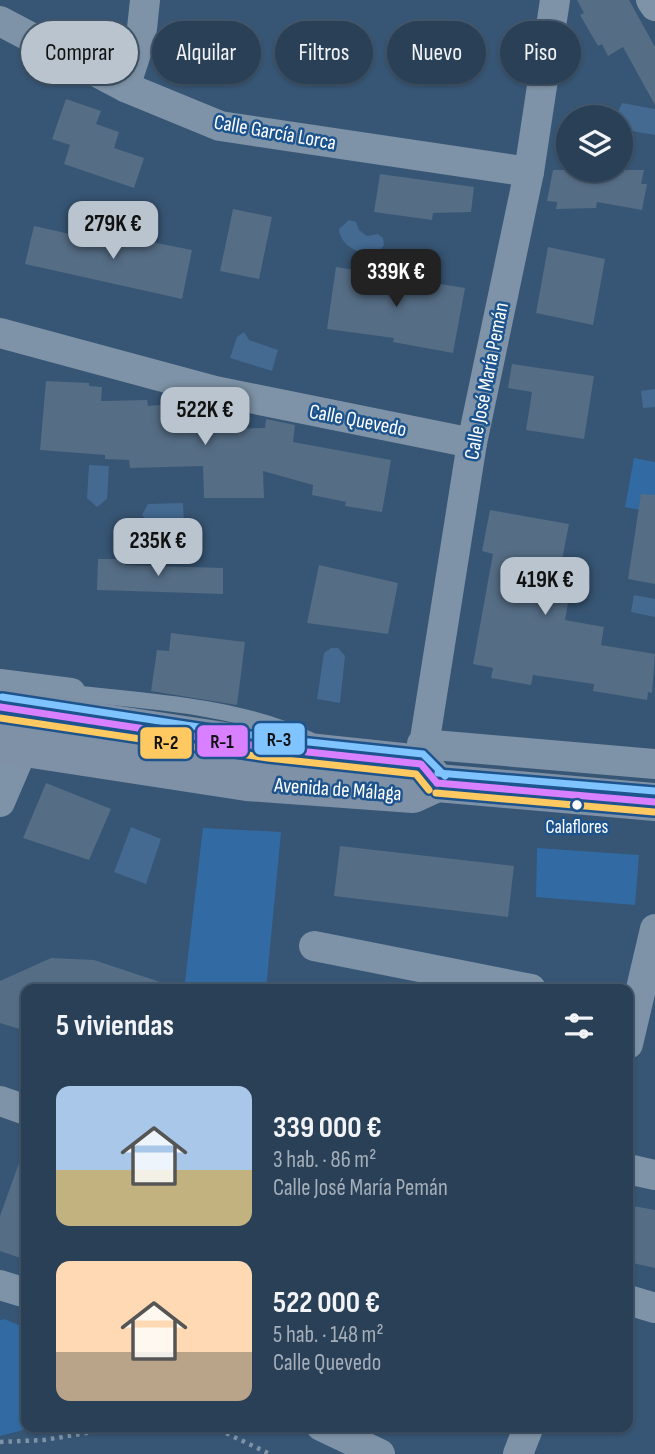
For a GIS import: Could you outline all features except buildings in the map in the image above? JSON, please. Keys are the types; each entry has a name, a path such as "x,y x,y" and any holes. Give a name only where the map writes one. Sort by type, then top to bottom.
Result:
{"main road":[{"name":"Avenida de Málaga","path":"26,715 344,757 427,763 413,794 247,782 26,715"},
{"path":"427,763 655,802"}],"street":[{"path":"125,87 141,38 145,0"},
{"name":"Calle José María Pemán","path":"427,763 472,443 529,172 555,0"},
{"path":"652,0 655,6"},
{"name":"Calle García Lorca","path":"0,21 125,87 220,126 529,172"},
{"name":"Calle Quevedo","path":"0,333 215,391 472,443"},
{"path":"0,684 26,715 0,802"},
{"path":"427,763 655,764"},
{"path":"635,1028 655,929"},
{"path":"314,946 506,984"},
{"path":"0,1101 21,1108"},
{"path":"633,1170 655,1175"},
{"path":"0,1285 21,1291"},
{"path":"633,1301 655,1307"},
{"path":"334,1432 380,1454"},
{"path":"519,1454 527,1432"}],"path":[{"path":"0,1442 44,1440 93,1432"},
{"path":"224,1432 271,1454"}],"shaded area":[{"path":"633,105 655,109 655,135 633,131"},
{"path":"349,220 356,222 359,230 367,236 378,234 383,238 384,245 379,252 369,256 343,240 339,229"},
{"path":"244,332 249,340 278,350 272,371 230,358 237,337"},
{"path":"655,389 655,407 643,408 641,391"},
{"path":"634,458 655,462 655,513 625,507"},
{"path":"89,465 109,466 107,499 97,507 87,498"},
{"path":"183,503 184,523 149,524 142,515 148,504"},
{"path":"634,595 655,599 655,617 631,612"},
{"path":"331,648 338,648 345,656 340,703 317,699 324,653"},
{"path":"131,827 161,839 146,884 114,872"},
{"path":"203,828 281,832 266,984 185,982"},
{"path":"537,848 639,855 635,905 536,897"},
{"path":"0,1320 21,1326 21,1431 0,1436"}],"transit line":[{"name":"R-3","path":"2,697 271,738 423,754 445,776"},
{"name":"R-1","path":"0,707 270,748 421,764 437,783"},
{"name":"R-2","path":"0,718 268,758 416,774 429,790"},
{"name":"R-3","path":"438,773 655,791"},
{"name":"R-1","path":"437,783 655,802"},
{"name":"R-2","path":"436,793 654,812"}],"place":[{"name":"Calaflores","path":"577,805"}]}
